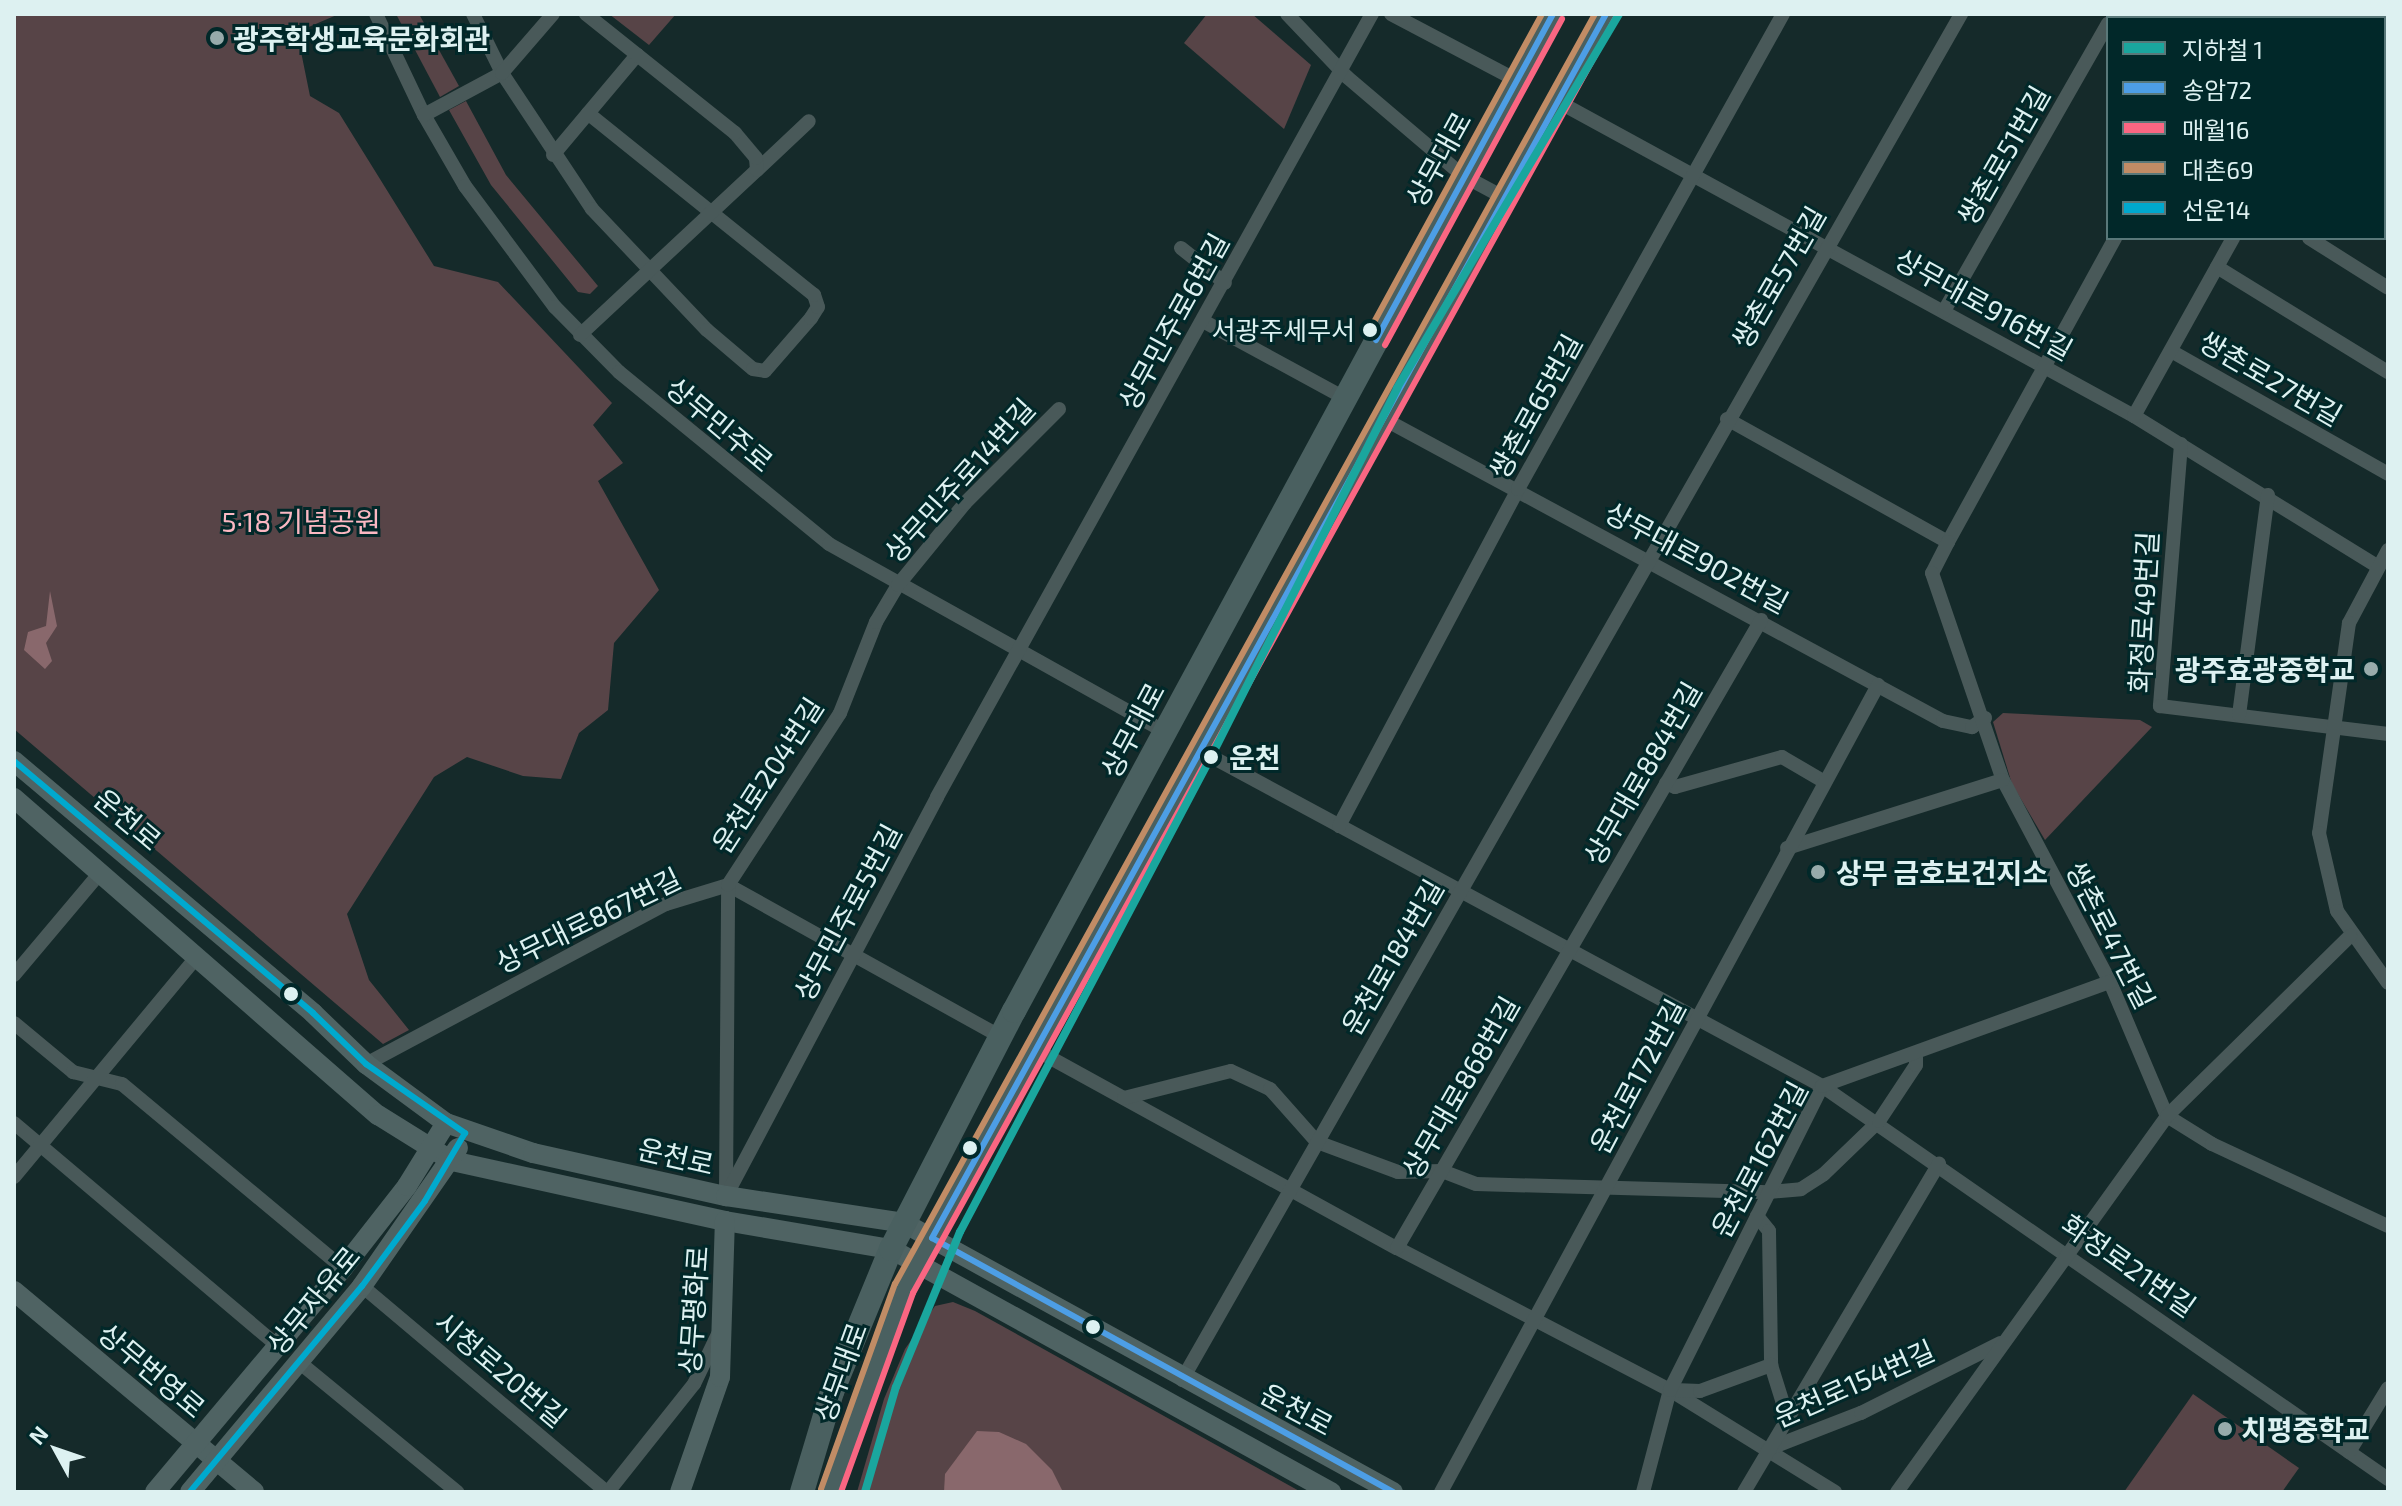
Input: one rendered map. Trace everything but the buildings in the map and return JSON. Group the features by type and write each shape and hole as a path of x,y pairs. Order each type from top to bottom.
{"main road":[{"name":"상무대로","path":"802,1492 832,1392 904,1223 1462,175 1553,14"},
{"name":"상무대로","path":"830,1492 890,1322 918,1263 1038,1051 1503,197 1606,14"}],"street":[{"name":"상무민주로","path":"376,14 424,115 465,186 580,335 774,503 898,585 1016,653 1165,732"},
{"path":"473,14 502,73 553,155 592,209 707,330 753,369 765,371 811,318 818,307 814,295 720,215 710,213 588,113"},
{"path":"424,115 502,73 553,14"},
{"path":"586,14 735,133 756,158 757,170"},
{"path":"1287,14 1341,68 1462,175 1503,197"},
{"name":"상무민주로6번길","path":"1016,653 1225,283 1372,14"},
{"path":"1391,14 1516,80"},
{"name":"쌍촌로65번길","path":"1339,826 1518,489 1783,14"},
{"name":"쌍촌로57번길","path":"1648,559 1958,18 1940,14"},
{"name":"쌍촌로51번길","path":"1944,311 2106,28"},
{"path":"553,155 637,55"},
{"name":"상무대로916번길","path":"1557,101 2134,416 2268,495 2377,566"},
{"path":"580,335 648,268 809,121"},
{"name":"쌍촌로47번길","path":"2114,240 1932,573 1985,718 2003,780 2110,982 2167,1116"},
{"path":"2134,416 2232,240"},
{"path":"2312,240 2388,288"},
{"path":"1181,248 1225,283"},
{"path":"2217,267 2388,372"},
{"path":"1203,321 1345,398"},
{"name":"쌍촌로27번길","path":"2171,351 2388,474"},
{"name":"상무민주로14번길","path":"898,585 965,503 1059,409"},
{"name":"상무대로902번길","path":"1384,419 1956,727 1972,727 1985,718"},
{"path":"1727,419 1948,542"},
{"name":"화정로49번길","path":"2181,444 2160,706 2388,734"},
{"path":"2239,715 2268,495"},
{"path":"2388,550 2349,623 2319,833 2332,898 2350,936 2388,983"},
{"name":"운천로184번길","path":"1182,1380 1648,559"},
{"name":"운천로204번길","path":"726,1196 728,885 840,713 876,622 898,585"},
{"name":"상무대로884번길","path":"1568,951 1761,620"},
{"name":"상무민주로5번길","path":"726,1196 1016,653"},
{"name":"운천로172번길","path":"1441,1492 1697,1021 1823,781 1878,685"},
{"path":"1201,751 1822,1086"},
{"path":"1666,783 1675,787 1782,757 1823,781"},
{"name":"운천로","path":"14,761 303,1004 366,1064 446,1123 465,1133 726,1196 904,1223 1182,1380 1393,1492"},
{"path":"1787,848 2003,780"},
{"name":"운천로","path":"14,798 195,959 378,1115 452,1161 725,1221 891,1249 1331,1492"},
{"path":"14,975 100,873"},
{"path":"728,885 1001,1037"},
{"name":"상무대로867번길","path":"366,1064 666,904 728,885"},
{"name":"운천로154번길","path":"1897,1492 2066,1252 2167,1116 2350,936"},
{"name":"상무대로868번길","path":"1397,1248 1568,951"},
{"path":"14,1177 195,959"},
{"name":"운천로162번길","path":"1643,1492 1670,1390 1822,1086 2110,982"},
{"name":"상무자유로","path":"14,1023 73,1072 122,1084 343,1268"},
{"path":"1038,1051 1533,1321 1670,1390 1835,1492"},
{"path":"1124,1098 1231,1071 1259,1081 1303,1121 1317,1142 1398,1172 1442,1171 1476,1184 1605,1190 1769,1192 1801,1189 1824,1174 1879,1121 1916,1065 1916,1054"},
{"name":"화정로21번길","path":"1822,1086 1879,1121 2388,1479"},
{"path":"2167,1116 2212,1144 2388,1226"},
{"name":"상무자유로","path":"14,1123 279,1347"},
{"name":"상무자유로","path":"155,1492 343,1268 431,1149 446,1123"},
{"name":"상무자유로","path":"190,1492 362,1286 452,1161 465,1133"},
{"path":"1768,1449 1939,1163"},
{"path":"1757,1216 1769,1231 1771,1365 1787,1416"},
{"name":"상무평화로","path":"680,1492 720,1377 725,1221"},
{"name":"시청로20번길","path":"362,1286 608,1492 694,1384 724,1321"},
{"name":"상무번영로","path":"14,1291 254,1492"},
{"name":"운천로154번길","path":"1744,1492 1768,1449 1861,1413 2005,1341"},
{"path":"299,1362 457,1492"},
{"path":"1670,1390 1700,1391 1771,1365"},
{"path":"2349,1452 2388,1388"}],"green space":[{"name":"5·18 기념공원","path":"14,14 339,14 297,32 310,96 339,113 434,266 498,282 612,403 593,425 623,463 598,481 659,590 614,643 608,710 579,733 561,779 523,776 467,757 434,777 347,914 369,980 409,1030 383,1044 14,729"},
{"path":"396,14 419,14 459,86 440,97"},
{"path":"609,14 676,14 649,45"},
{"path":"1207,14 1252,14 1311,65 1284,129 1184,43"},
{"path":"466,101 506,175 598,286 590,294 578,292 491,185 449,110"},
{"path":"2003,713 2140,720 2152,727 2045,840 2012,784 1993,722"},
{"path":"953,1302 975,1311 1301,1492 857,1492 884,1399 905,1349 935,1306"},
{"path":"2193,1394 2299,1468 2282,1492 2124,1492"}],"shaded area":[{"path":"50,591 57,626 46,643 52,661 45,669 24,650 28,632 46,626"},
{"path":"977,1431 999,1432 1026,1444 1052,1470 1063,1492 944,1492 945,1474"}],"metro line":[{"name":"1","path":"865,1492 896,1387 960,1232 1211,757 1397,388 1619,14"}],"transit line":[{"name":"대촌69","path":"1367,335 1542,14"},
{"name":"송암72","path":"1376,340 1553,14"},
{"name":"대촌69","path":"821,1489 895,1284 1595,14"},
{"name":"송암72","path":"1393,1492 932,1238 1606,14"},
{"name":"매월16","path":"1385,345 1562,19"},
{"name":"매월16","path":"841,1492 913,1293 1615,19"},
{"name":"선운14","path":"14,761 313,1013 366,1064 465,1133 425,1201 362,1286 190,1492"}],"place":[{"name":"광주학생교육문화회관","path":"217,38"},
{"name":"서광주세무서","path":"1370,330"},
{"name":"광주효광중학교","path":"2371,669"},
{"name":"운천","path":"1211,757"},
{"name":"상무 금호보건지소","path":"1818,872"},
{"name":"치평중학교","path":"2225,1429"}]}
